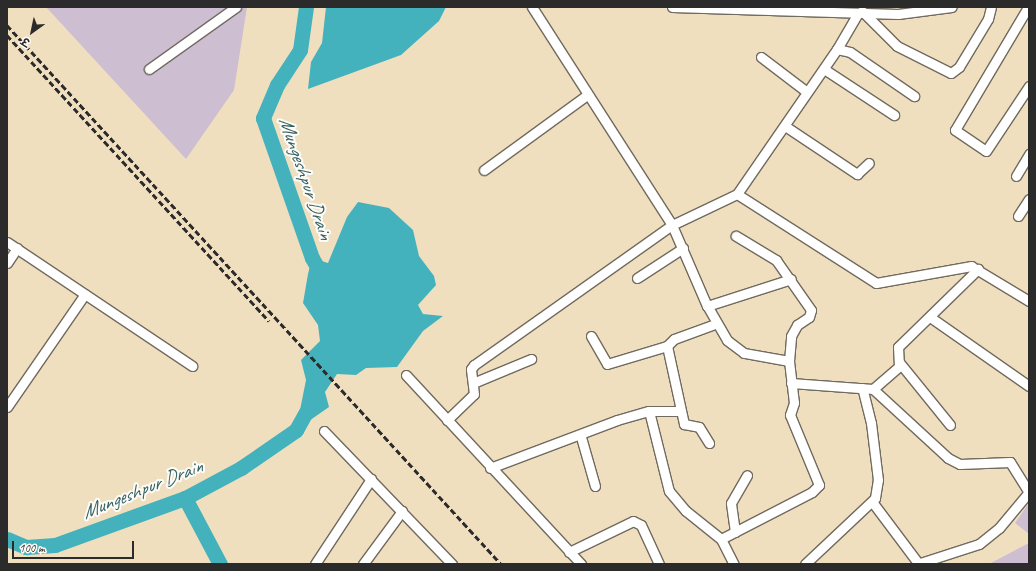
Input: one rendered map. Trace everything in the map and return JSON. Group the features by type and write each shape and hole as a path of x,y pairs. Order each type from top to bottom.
{"street":[{"path":"149,69 236,7"},
{"path":"532,7 587,95 672,225 716,324 738,350 789,361"},
{"path":"672,7 766,8 860,11 898,14 952,7"},
{"path":"860,11 897,46 951,74 959,67 988,19 991,7"},
{"path":"1028,7 955,130 986,151 1029,86"},
{"path":"447,420 470,400 473,383 471,369 474,365 672,225 737,194 824,69 860,11"},
{"path":"837,49 850,52 914,96"},
{"path":"761,57 807,92"},
{"path":"824,69 894,115"},
{"path":"484,170 587,95"},
{"path":"785,126 857,174 869,162"},
{"path":"1016,176 1029,154"},
{"path":"737,194 876,283 964,267 978,268 1029,300"},
{"path":"1018,216 1029,199"},
{"path":"721,539 812,492 819,485 791,419 791,383 789,361 793,330 811,313 791,279 776,260 736,236"},
{"path":"7,242 192,366"},
{"path":"7,263 17,248"},
{"path":"637,278 683,248"},
{"path":"950,425 899,362 896,356 898,347 978,268"},
{"path":"707,306 791,279"},
{"path":"7,408 85,294"},
{"path":"930,317 1029,386"},
{"path":"591,336 607,364 666,346 674,339 716,324"},
{"path":"666,346 679,411 684,424 699,427 709,443"},
{"path":"473,383 532,359"},
{"path":"873,389 897,369 899,362"},
{"path":"406,375 580,564"},
{"path":"791,383 873,389 948,458 960,464 1010,462 1029,492 979,544 918,564 873,503"},
{"path":"805,564 873,503 878,480 871,423 862,388"},
{"path":"490,468 581,437 649,411 679,411"},
{"path":"649,411 669,491 691,515 721,539 734,564"},
{"path":"324,431 371,478 452,564"},
{"path":"581,437 595,486"},
{"path":"735,532 731,503 747,475"},
{"path":"315,564 371,478"},
{"path":"363,564 402,511"},
{"path":"569,552 633,521 641,525 659,564"}],"shaded area":[{"path":"46,7 247,7 234,90 186,159"},
{"path":"1029,503 1029,534 1015,523"},
{"path":"1029,543 1029,564 989,564"}],"water":[{"path":"326,7 446,7 439,21 401,55 308,89 311,62 322,43"},
{"path":"358,202 389,208 413,230 419,256 434,276 436,285 418,305 423,314 443,316 423,331 397,367 366,368 356,375 337,374 325,392 329,407 296,430 306,380 301,360 320,341 318,325 303,303 312,258 328,263 347,217"}],"waterway":[{"name":"Mungeshpur Drain","path":"306,7 300,50 277,85 263,118 312,258 322,275"},
{"name":"Mungeshpur Drain","path":"7,539 26,547 55,545 185,498 241,468 296,430 306,412"},
{"path":"185,498 220,564"}],"railway":[{"path":"7,25 501,564"},
{"path":"7,35 269,321"}]}
